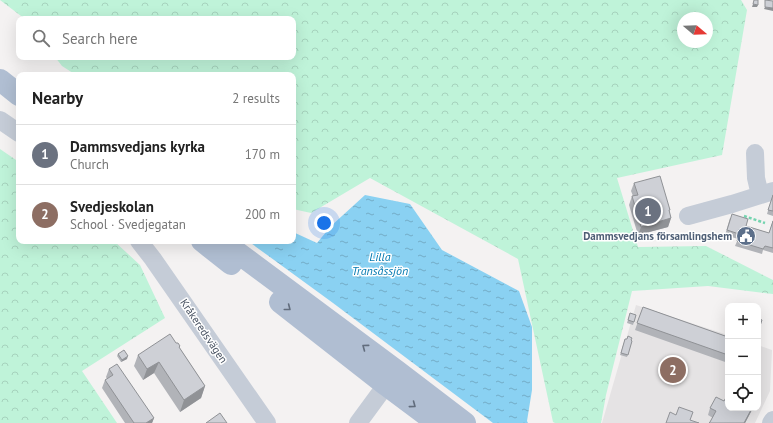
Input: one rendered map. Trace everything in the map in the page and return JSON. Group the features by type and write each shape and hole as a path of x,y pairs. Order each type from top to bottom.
{"main road":[{"path":"0,80 16,92"},
{"path":"206,244 391,378 465,423"},
{"path":"226,244 391,378 437,423"}],"street":[{"path":"0,120 16,131"},
{"path":"688,216 766,193 756,178 754,153"},
{"name":"Kråkeredsvägen","path":"141,244 267,423"},
{"path":"358,423 391,378"}],"shaded area":[{"path":"636,305 725,334 725,411 761,411 755,423 602,423"},
{"path":"761,346 772,350 770,391 761,410"}],"green space":[{"path":"0,0 741,0 747,10 722,155 617,178 638,247 706,246 773,280 773,294 708,286 632,291 606,395 601,423 555,423 553,422 518,259 370,178 311,213 296,210 296,72 71,72 62,66 57,60 296,60 296,16 21,16"},
{"path":"0,149 16,160 16,244 117,244 140,265 165,318 82,371 117,423 0,423"}],"water":[{"name":"Lilla Transåssjön","path":"365,195 410,204 442,250 519,291 532,327 532,390 527,421 528,423 493,423 252,244 296,244 296,233 317,243 331,226"}],"building":[{"path":"754,0 758,0 758,5 753,4"},
{"path":"765,0 773,1 773,8 765,7"},
{"path":"660,176 671,218 641,227 632,196 638,195 634,183"},
{"path":"773,195 773,211 768,210"},
{"name":"Dammsvedjans församlingshem","path":"732,214 748,219 746,226 769,233 773,221 773,248 765,246 763,249 737,241 739,234 727,230"},
{"path":"643,307 725,336 725,354 637,323"},
{"path":"630,313 636,315 634,322 628,320"},
{"path":"170,334 176,343 178,343 180,346 179,347 205,386 184,400 159,362 147,369 138,355"},
{"path":"628,336 632,338 632,341 628,355 621,353 625,339 627,339"},
{"path":"124,350 128,356 122,360 118,354"},
{"path":"117,364 154,418 146,423 134,423 105,380 113,375 109,369"},
{"path":"716,397 724,401 725,399 725,411 750,411 744,423 709,423 716,411 710,408"},
{"path":"679,407 693,412 690,420 699,423 666,423 670,412 676,415"},
{"path":"220,413 227,423 206,423"}],"place":[{"name":"Dammsvedjans kyrka","path":"648,211"},
{"name":"Dammsvedjans församlingshem","path":"746,236"},
{"name":"Svedjeskolan","path":"673,370"}]}
